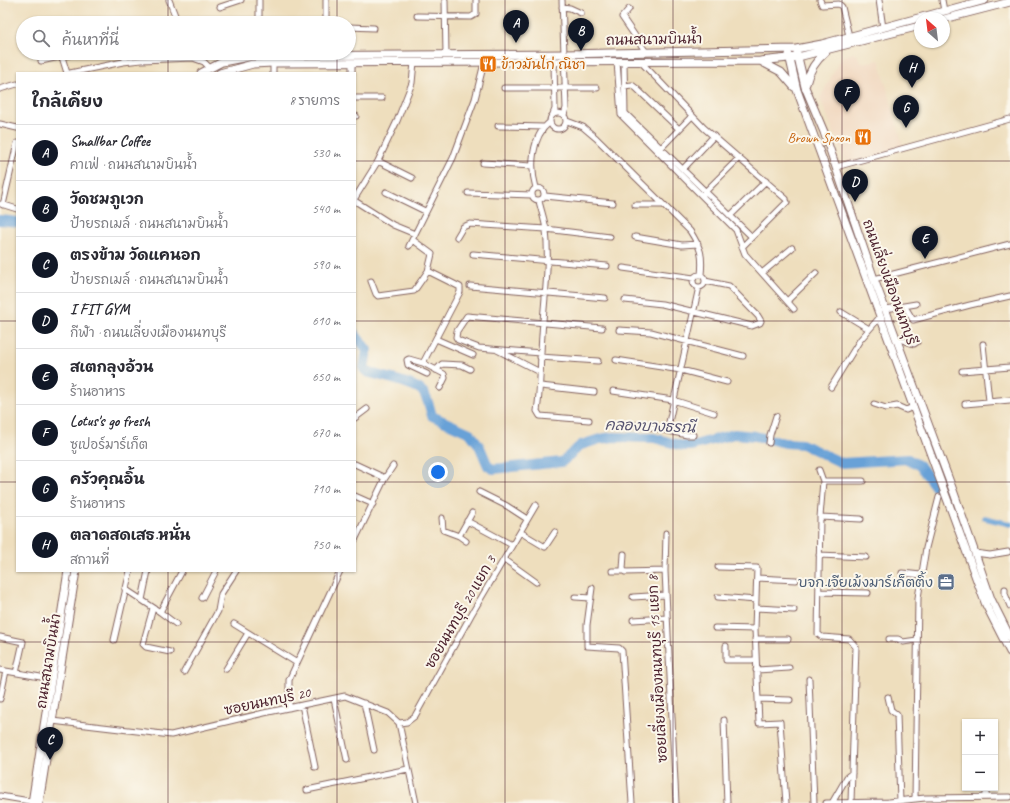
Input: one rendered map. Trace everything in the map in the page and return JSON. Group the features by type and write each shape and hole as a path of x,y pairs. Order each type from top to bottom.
{"main road":[{"name":"ถนนสนามบินน้ำ","path":"356,54 565,54 609,52 788,50 883,28 975,1 985,0"},
{"path":"950,18 1010,2"},
{"name":"ถนนสนามบินน้ำ","path":"223,72 242,66 273,63 566,63 760,61 789,59 914,28"},
{"name":"ถนนเลี่ยงเมืองนนทบุรี","path":"796,49 805,87 836,167 874,279 992,599 1010,637"},
{"path":"805,87 808,74 816,62 830,49"},
{"name":"ถนนเลี่ยงเมืองนนทบุรี","path":"788,50 797,90 986,605 1010,652"},
{"path":"608,62 609,52"},
{"path":"624,53 624,62"},
{"name":"ถนนสนามบินน้ำ","path":"202,72 209,67 229,60"},
{"path":"760,61 781,72 790,80 797,90"},
{"path":"913,406 922,409"},
{"name":"ถนนสนามบินน้ำ","path":"36,803 68,572"},
{"name":"ถนนสนามบินน้ำ","path":"36,803 52,721 76,572"}],"street":[{"path":"169,0 175,16"},
{"path":"220,7 241,0"},
{"path":"259,0 259,16"},
{"path":"326,0 326,16"},
{"path":"445,0 446,55"},
{"path":"417,16 445,18 474,16 476,0"},
{"path":"562,0 566,63 566,108 564,115"},
{"path":"820,0 822,5 839,4 842,7 849,36"},
{"path":"878,0 883,28"},
{"path":"942,0 944,11"},
{"path":"562,7 570,8 581,13"},
{"path":"630,9 622,17 646,52"},
{"path":"356,27 374,28"},
{"path":"41,62 49,60"},
{"path":"63,60 67,72"},
{"path":"84,71 126,61 139,60"},
{"path":"200,60 209,67"},
{"path":"356,197 378,161 410,90 414,62"},
{"path":"617,62 623,114 704,193 730,216 738,229 745,254 794,309"},
{"path":"623,114 626,86 624,62"},
{"path":"640,62 692,116 766,181 786,201 742,247"},
{"path":"273,63 273,72"},
{"path":"352,63 352,72"},
{"path":"409,246 425,211 453,158 475,99 484,63"},
{"path":"532,195 536,188 532,166 537,142 544,127 550,122 555,108 554,63"},
{"path":"0,89 16,84"},
{"path":"619,86 632,85 679,130"},
{"path":"504,88 597,88"},
{"path":"356,98 382,98"},
{"path":"553,114 559,112 564,115 567,121 583,128 596,138 662,205 690,231 698,244 702,258 701,275 705,281 729,286 758,316 760,323 752,326 662,304 625,300"},
{"path":"661,148 692,116"},
{"path":"836,167 1010,119"},
{"path":"550,122 553,126 559,129 564,126 567,121"},
{"path":"0,124 16,128"},
{"path":"498,126 544,127"},
{"path":"683,169 714,136"},
{"path":"649,140 661,148 683,169 738,229 752,237"},
{"path":"16,148 2,204 16,209"},
{"path":"704,193 739,158"},
{"path":"378,161 412,178"},
{"path":"483,163 532,166"},
{"path":"730,216 766,181"},
{"path":"536,188 542,189 544,196"},
{"path":"386,192 425,211"},
{"path":"468,193 532,195 533,198 539,201 546,229 547,261 546,292 540,355 541,386 537,411 540,416 589,420"},
{"path":"539,201 544,196 613,202"},
{"path":"356,200 393,225 414,237 432,254 428,271 417,288 408,293 378,296 371,280"},
{"path":"635,205 662,205"},
{"path":"457,237 463,227 470,224 546,229 610,237"},
{"path":"635,237 682,245 698,244"},
{"path":"874,279 1010,244"},
{"path":"762,274 792,248"},
{"path":"473,254 607,266"},
{"path":"623,268 694,278 701,275"},
{"path":"423,363 460,292 460,287 428,271"},
{"path":"787,301 816,274"},
{"path":"694,278 694,285 699,287"},
{"path":"699,287 704,285 705,281"},
{"path":"470,286 605,298"},
{"path":"667,431 699,287"},
{"path":"907,310 913,320 970,304 1010,296"},
{"path":"886,309 916,304"},
{"path":"841,312 869,329"},
{"path":"598,361 479,348 456,338 457,331 467,316 542,324 602,328"},
{"path":"831,387 856,346 880,317"},
{"path":"619,330 651,332 688,340 743,356"},
{"path":"896,338 914,344 917,342"},
{"path":"436,339 472,355"},
{"path":"983,344 988,401"},
{"path":"495,350 540,372"},
{"path":"427,374 408,365 406,363 408,359 423,363 445,376 440,388"},
{"path":"616,360 681,370 727,382"},
{"path":"436,370 442,364 462,365 470,368"},
{"path":"962,371 1010,367"},
{"path":"541,386 594,392"},
{"path":"613,391 674,400 714,413"},
{"path":"965,404 1010,400"},
{"path":"874,404 886,408 896,406 906,410 913,406"},
{"path":"356,417 367,409"},
{"path":"769,440 776,416"},
{"path":"610,425 641,425 693,435"},
{"path":"356,464 385,478"},
{"path":"357,532 373,504 385,478 393,466"},
{"path":"819,470 823,481 820,517 818,634 822,637 849,639 856,646 851,802"},
{"path":"823,481 863,481"},
{"path":"479,492 507,506 527,519"},
{"path":"356,496 373,504"},
{"path":"915,799 918,598 921,575 939,497"},
{"name":"ซอยนนทบุรี 20 แยก 3","path":"399,723 407,722 415,716 536,505"},
{"path":"459,536 472,513"},
{"path":"820,517 861,519"},
{"path":"442,518 443,530 459,536 466,541"},
{"path":"468,521 512,545"},
{"path":"520,532 545,547 555,532"},
{"name":"ซอยเลี่ยงเมืองนนทบุรี 15 แยก 8","path":"666,533 665,571 676,803"},
{"path":"975,553 990,555 1008,552"},
{"path":"623,571 624,554"},
{"path":"820,555 866,557"},
{"path":"504,559 536,582"},
{"path":"718,567 758,568 755,629 759,723 780,722 786,803"},
{"path":"612,571 665,571"},
{"path":"114,640 130,572"},
{"path":"142,600 148,572"},
{"path":"160,612 181,572"},
{"path":"202,598 215,572"},
{"path":"184,672 218,611 221,594 235,572"},
{"path":"289,708 289,680 340,572"},
{"path":"902,573 921,575"},
{"path":"757,578 796,580"},
{"path":"592,588 587,625 587,646 618,648 622,651 632,803"},
{"path":"125,589 176,624"},
{"path":"1005,589 1005,594 1010,606"},
{"path":"819,592 868,593"},
{"path":"633,597 666,595"},
{"path":"575,597 591,598"},
{"path":"718,597 756,600"},
{"path":"153,608 144,646 170,652"},
{"path":"756,608 794,610"},
{"path":"633,620 667,618"},
{"path":"234,624 297,664"},
{"path":"715,628 755,629"},
{"path":"226,669 248,633"},
{"path":"0,637 23,642 16,673"},
{"path":"756,639 788,639"},
{"path":"890,639 898,639 903,642 917,640"},
{"path":"726,646 726,660 756,660"},
{"path":"756,670 789,668"},
{"path":"0,670 52,679"},
{"path":"0,699 6,671"},
{"path":"809,679 814,803"},
{"name":"ซอยนนทบุรี 20","path":"52,721 171,735 345,696 388,713 399,723"},
{"path":"888,697 891,710 897,715 900,801"},
{"path":"334,699 347,760"},
{"path":"758,699 790,700"},
{"path":"364,703 374,750"},
{"path":"302,705 315,767"},
{"path":"724,720 727,803"},
{"path":"399,723 416,803"},
{"path":"307,790 408,769"},
{"path":"832,803 847,777 852,773"},
{"path":"986,791 986,796"},
{"path":"0,796 36,803"},
{"path":"826,803 888,802 915,799 986,796 1010,797"}],"shaded area":[{"path":"853,53 857,55 861,63 879,60 904,149 847,164 820,98 842,57"}],"waterway":[{"name":"คลองบางธรณี","path":"0,220 16,222"},
{"name":"คลองบางธรณี","path":"356,335 367,350 364,369 367,372 405,383 423,392 429,404 432,416 470,433 479,445 488,466 493,469 562,462 581,445 600,439 613,437 654,438 683,446 691,446 734,434 755,436 785,443 802,444 842,463 908,459 920,466 937,489"},
{"name":"คลองบางธรณี","path":"985,518 1010,524"}],"place":[{"name":"Smallbar Coffee","path":"516,43"},
{"name":"วัดชมภูเวก","path":"581,51"},
{"name":"ข้าวมันไก่ ณิชา","path":"488,64"},
{"name":"ตลาดสดเสธ.หนั่น","path":"912,88"},
{"name":"Lotus's go fresh","path":"847,112"},
{"name":"ครัวคุณอิ้น","path":"906,128"},
{"name":"Brown Spoon","path":"863,137"},
{"name":"I FIT GYM","path":"855,202"},
{"name":"สเตกลุงอ้วน","path":"925,259"},
{"name":"บจก.เจียเม้งมาร์เก็ตติ้ง","path":"946,582"},
{"name":"ตรงข้าม วัดแคนอก","path":"50,760"}]}
